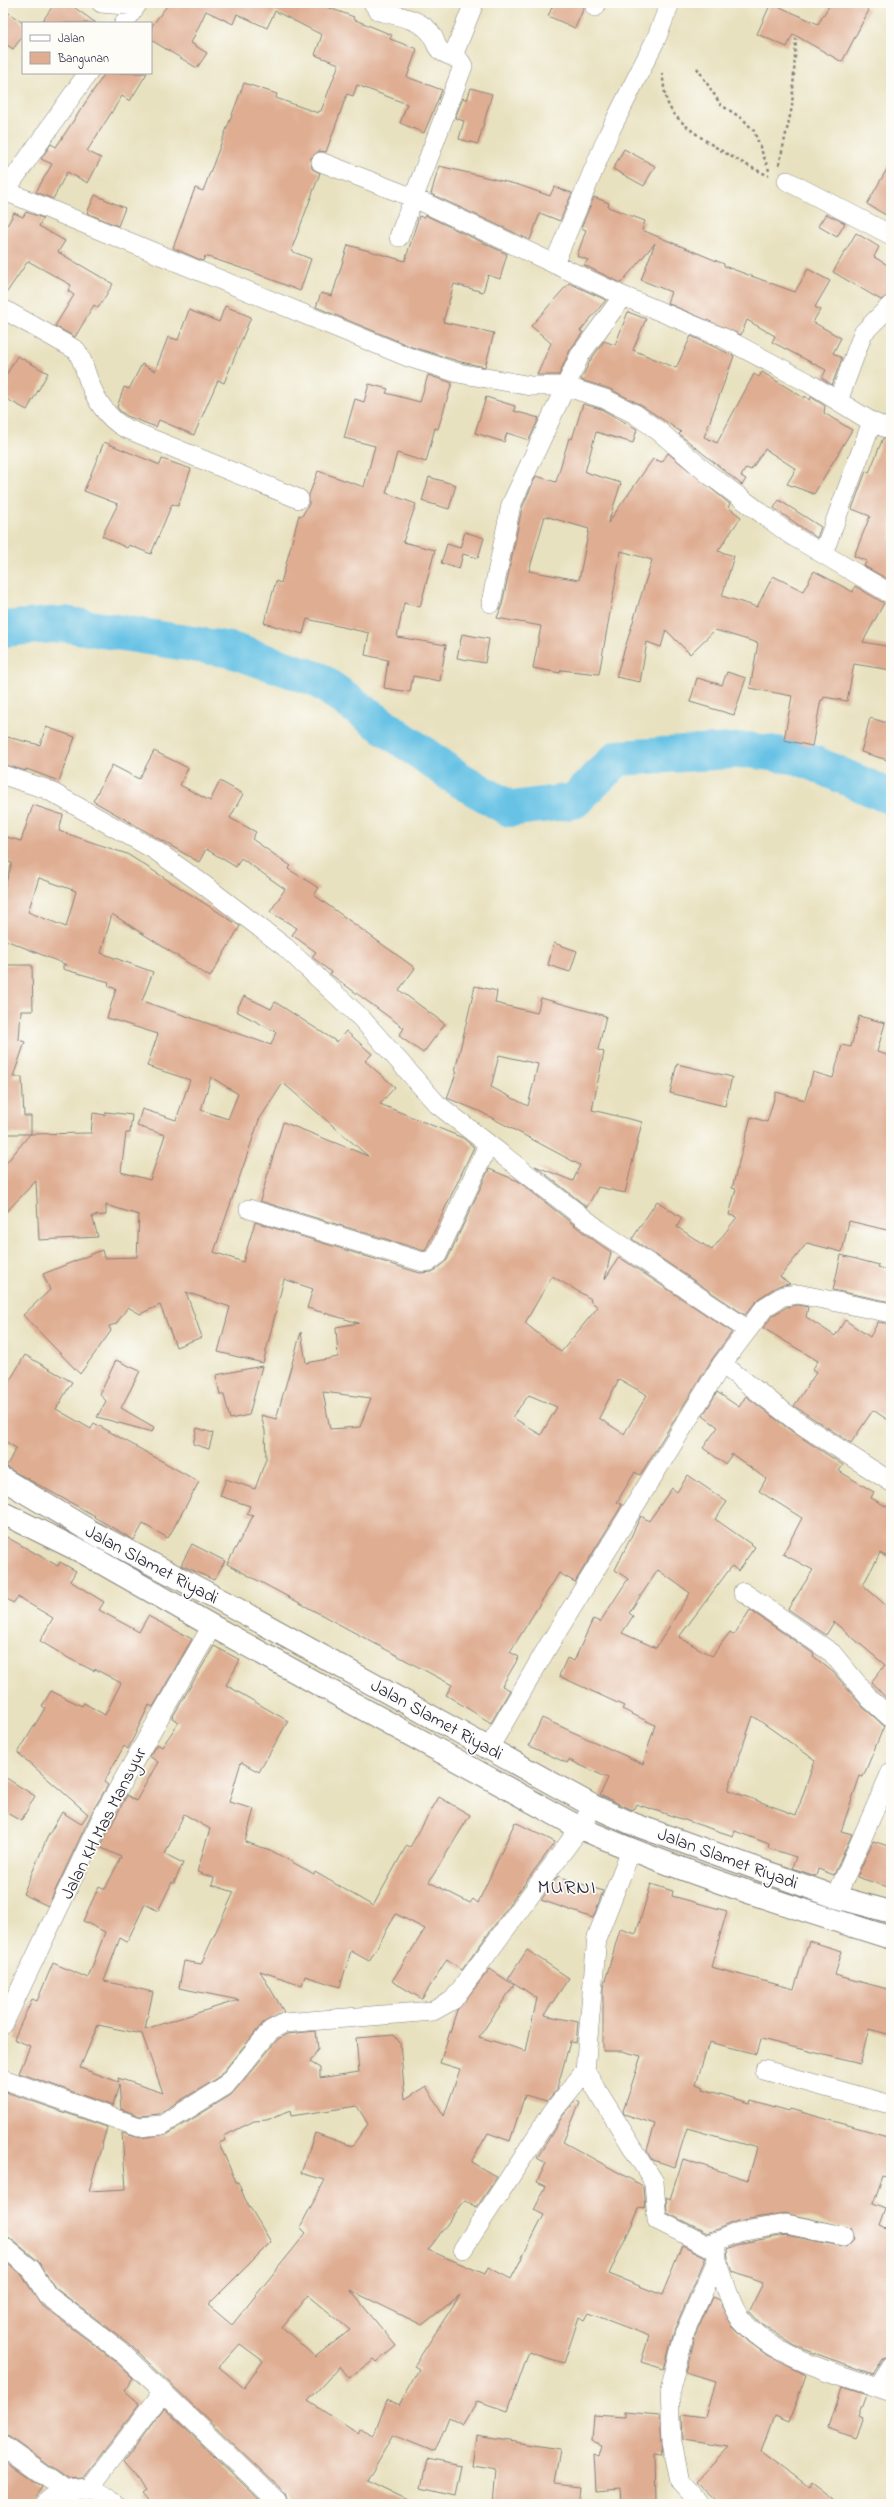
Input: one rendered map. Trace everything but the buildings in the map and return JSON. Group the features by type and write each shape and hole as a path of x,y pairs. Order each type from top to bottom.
{"main road":[{"name":"Jalan Slamet Riyadi","path":"3,1479 90,1531 593,1806 632,1824 836,1897 891,1912"},
{"name":"Jalan Slamet Riyadi","path":"3,1513 86,1554 212,1626 427,1742 580,1828 631,1850 891,1938"}],"street":[{"path":"101,3 137,4"},
{"path":"372,3 379,11 404,18 425,27 431,32 440,50 461,60 463,66 400,237"},
{"path":"453,56 474,3"},
{"path":"554,264 609,133 656,38 670,3"},
{"path":"125,22 137,4"},
{"path":"87,74 4,192 408,357 458,373 531,386 564,386 605,399 635,414 741,499 791,535 891,594"},
{"path":"321,162 414,198 623,296 724,338 838,401 872,422 891,430"},
{"path":"787,181 891,235"},
{"path":"491,603 511,505 560,400 564,386 580,355 623,296"},
{"path":"838,401 863,333 891,305"},
{"path":"3,309 76,350 82,358 86,373 102,408 112,421 125,428 299,499"},
{"path":"823,554 872,422"},
{"path":"3,775 46,789 155,850 204,885 285,947 361,1018 387,1049 414,1076 437,1104 599,1230 748,1330"},
{"path":"249,1209 423,1262 430,1261 437,1255 488,1145"},
{"path":"489,1748 547,1648 722,1364 765,1306 783,1296 798,1294 891,1313"},
{"path":"722,1364 796,1421 891,1482"},
{"path":"743,1592 832,1653 870,1700 891,1718"},
{"name":"Jalan KH Mas Mansyur","path":"3,2025 103,1815 212,1626"},
{"path":"836,1897 891,1772"},
{"path":"3,2079 139,2127 150,2128 162,2125 224,2086 271,2030 284,2023 433,2011 453,2000 580,1828 593,1806"},
{"path":"463,2249 553,2110 585,2071 597,1937 631,1850"},
{"path":"764,2070 891,2105"},
{"path":"585,2071 654,2182 657,2220 712,2252 736,2312 766,2343 788,2355 884,2389 891,2365"},
{"path":"700,2504 680,2482 672,2442 670,2390 685,2332 712,2252 739,2232 786,2224 842,2236"},
{"path":"3,2246 30,2269 47,2295 120,2351 277,2501"},
{"path":"88,2490 163,2392"},
{"path":"3,2446 66,2491"},
{"path":"44,2504 56,2494 66,2491 88,2490 98,2491 115,2504"}],"path":[{"path":"656,38 666,98 675,115 699,135 743,163 772,177 754,131 743,119 721,105 697,68"},
{"path":"787,181 776,179 792,107 796,39"}],"waterway":[{"path":"3,629 64,624 231,650 317,679 457,778 510,809 574,801 618,758 748,750 799,757 891,797"}],"district":[{"name":"MURNI","path":"567,1886"}]}
